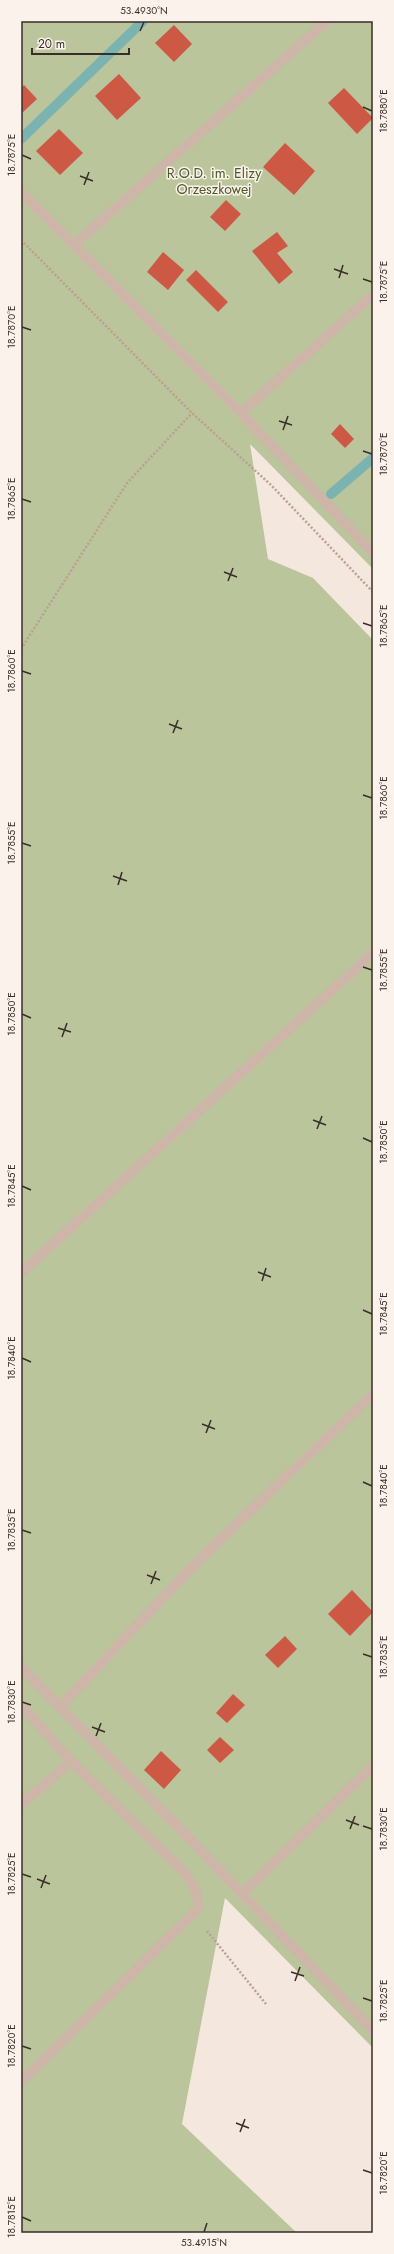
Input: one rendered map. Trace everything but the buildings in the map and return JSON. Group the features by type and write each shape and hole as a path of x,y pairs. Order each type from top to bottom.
{"lane":[{"path":"74,245 327,21"},
{"path":"21,192 241,413 373,553"},
{"path":"241,413 373,295"},
{"path":"21,1273 373,953"},
{"path":"60,1707 196,1563 373,1394"},
{"path":"21,1667 373,2031"},
{"path":"21,1705 71,1761 186,1874 196,1891 199,1908 21,2082"},
{"path":"21,1805 71,1761"},
{"path":"242,1894 373,1766"}],"path":[{"path":"21,240 192,413 276,490 373,592"},
{"path":"21,649 127,483 192,413"},
{"path":"193,1914 266,2004"}],"green space":[{"name":"R.O.D. im. Elizy Orzeszkowej","path":"21,21 373,21 373,569 250,444 268,559 313,578 373,640 373,2048 225,1898 182,2124 297,2233 21,2233"}],"waterway":[{"path":"21,139 143,21"},
{"path":"331,494 373,458"}]}
